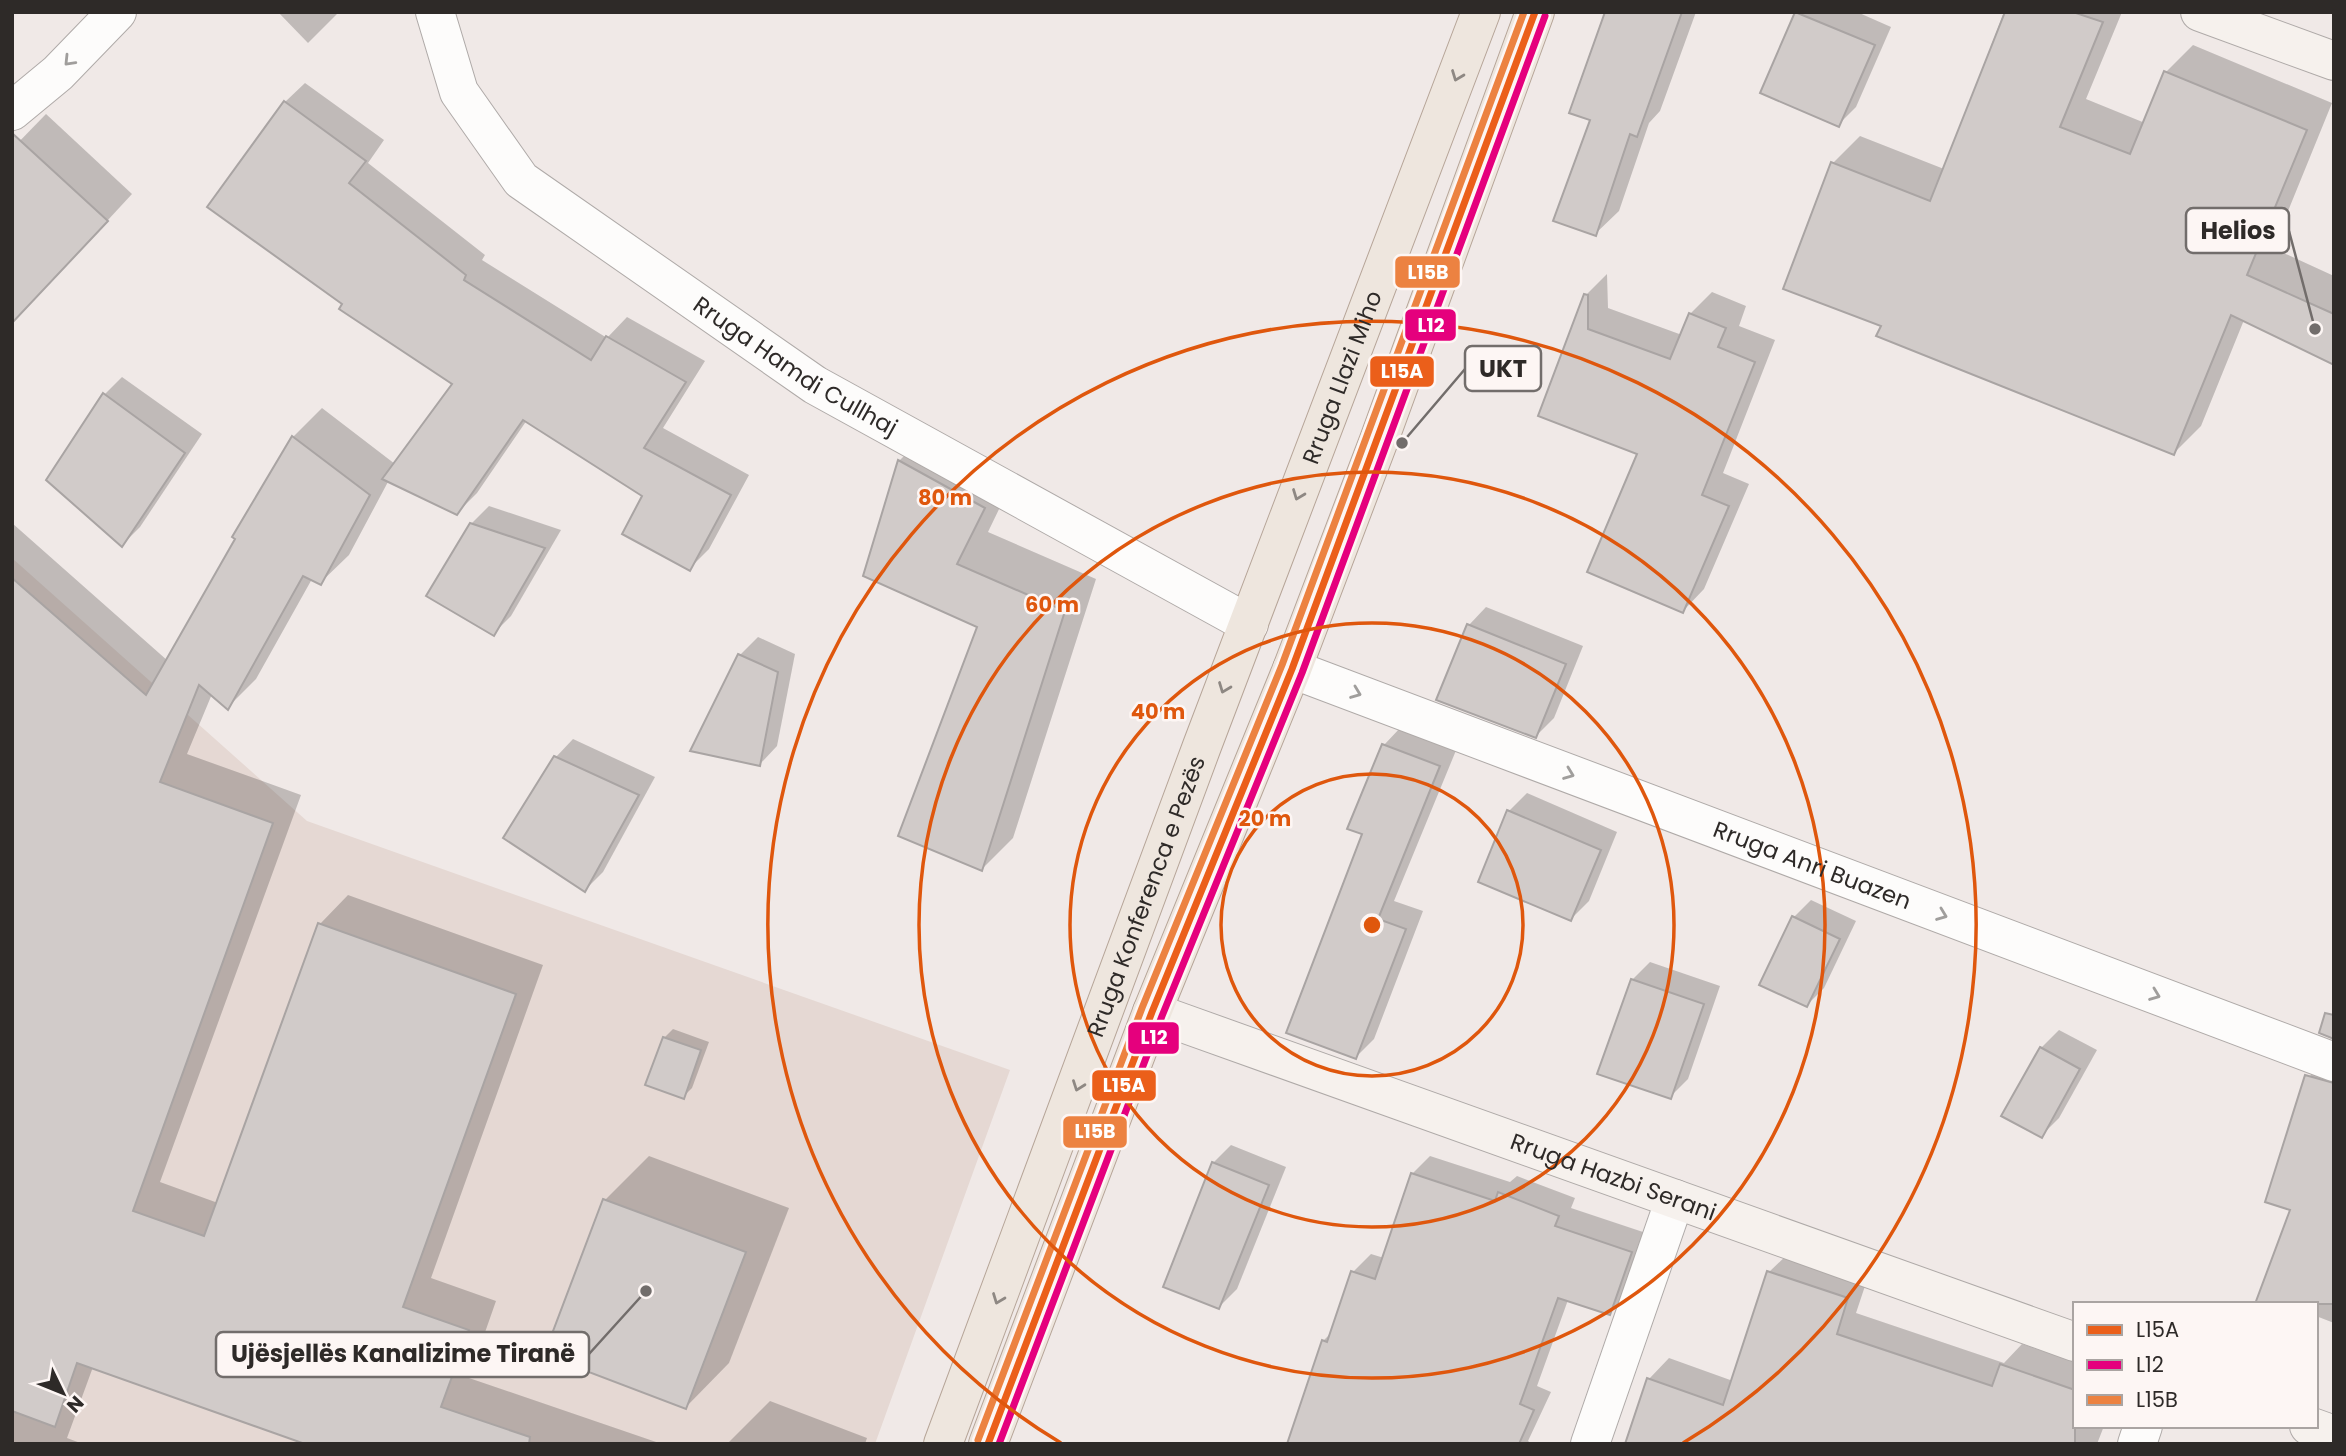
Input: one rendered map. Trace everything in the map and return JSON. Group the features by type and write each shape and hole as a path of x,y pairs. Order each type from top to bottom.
{"main road":[{"name":"Rruga Llazi Miho","path":"1249,624 1481,12"},
{"path":"1292,669 1380,440 1535,12"},
{"name":"Rruga Konferenca e Pezës","path":"943,1444 1249,624"},
{"name":"Rruga Konferenca e Pezës","path":"988,1444 1152,1012 1292,669"}],"street":[{"path":"12,111 58,73 117,12"},
{"name":"Rruga Hamdi Cullhaj","path":"435,12 459,92 521,180 815,386 1249,624"},
{"path":"2200,12 2334,61"},
{"name":"Rruga Anri Buazen","path":"1292,669 2334,1062"},
{"name":"Rruga Hazbi Serani","path":"1152,1012 2073,1341"},
{"path":"1590,1444 1675,1199"},
{"path":"2315,1428 2334,1435"}],"shaded area":[{"path":"12,558 307,821 1010,1070 875,1444 12,1444"}],"building":[{"path":"1605,12 1682,12 1637,137 1630,134 1596,236 1553,221 1590,120 1569,113"},
{"path":"1795,12 1875,45 1839,127 1760,93"},
{"path":"2005,12 2073,12 2103,22 2060,127 2130,154 2164,71 2307,130 2247,275 2334,314 2334,365 2231,315 2174,455 1876,336 1881,326 1783,289 1831,162 1930,201"},
{"path":"284,101 366,161 349,183 466,275 464,280 591,360 606,336 686,382 644,448 731,495 690,571 622,534 642,496 523,420 457,515 382,479 452,384 339,309 342,304 207,207"},
{"path":"12,133 108,221 12,323"},
{"path":"1584,294 1588,295 1588,329 1670,359 1689,313 1726,328 1718,347 1755,362 1702,495 1729,506 1683,613 1587,572 1637,454 1538,416"},
{"path":"103,393 185,453 122,547 46,480"},
{"path":"292,436 370,495 321,585 303,576 228,710 199,685 160,782 273,823 133,1211 204,1236 318,923 516,994 403,1307 469,1330 441,1407 530,1437 529,1444 305,1444 77,1363 55,1427 12,1411 12,578 146,695 235,539 232,537"},
{"path":"898,460 985,508 957,564 1065,611 982,871 898,836 977,627 863,576"},
{"path":"470,523 545,548 494,636 426,596"},
{"path":"1467,624 1566,664 1536,738 1436,700"},
{"path":"738,654 778,672 760,766 690,751"},
{"path":"1382,744 1440,766 1378,919 1406,929 1356,1059 1286,1033 1362,834 1347,829"},
{"path":"554,756 639,795 585,892 503,838"},
{"path":"1507,810 1601,850 1571,921 1478,882"},
{"path":"1792,916 1840,939 1807,1007 1759,985"},
{"path":"1631,979 1704,1004 1671,1099 1597,1074"},
{"path":"2325,1013 2334,1015 2334,1039 2319,1033"},
{"path":"663,1037 701,1050 684,1099 645,1085"},
{"path":"2040,1047 2080,1069 2042,1138 2001,1116"},
{"path":"2305,1075 2334,1083 2334,1304 2256,1302 2290,1210 2265,1202"},
{"path":"1212,1162 1269,1185 1219,1309 1163,1287"},
{"path":"1411,1173 1495,1201 1498,1192 1559,1216 1555,1226 1632,1252 1610,1315 1558,1298 1520,1404 1534,1410 1519,1444 1287,1444 1322,1340 1327,1342 1351,1271 1375,1279"},
{"path":"603,1199 746,1252 686,1409 544,1355"},
{"path":"1767,1271 1848,1298 1837,1334 1992,1386 2000,1364 2073,1389 2075,1444 1625,1444 1647,1378 1723,1405"}],"transit line":[{"name":"L15B","path":"978,1440 1142,1008 1282,665 1524,12"},
{"name":"L15A","path":"988,1444 1152,1012 1292,669 1535,12"},
{"name":"L12","path":"999,1444 1162,1016 1302,673 1545,16"}],"place":[{"name":"Helios","path":"2315,329"},
{"name":"UKT","path":"1402,443"},
{"name":"Ujësjellës Kanalizime Tiranë","path":"646,1291"}]}
